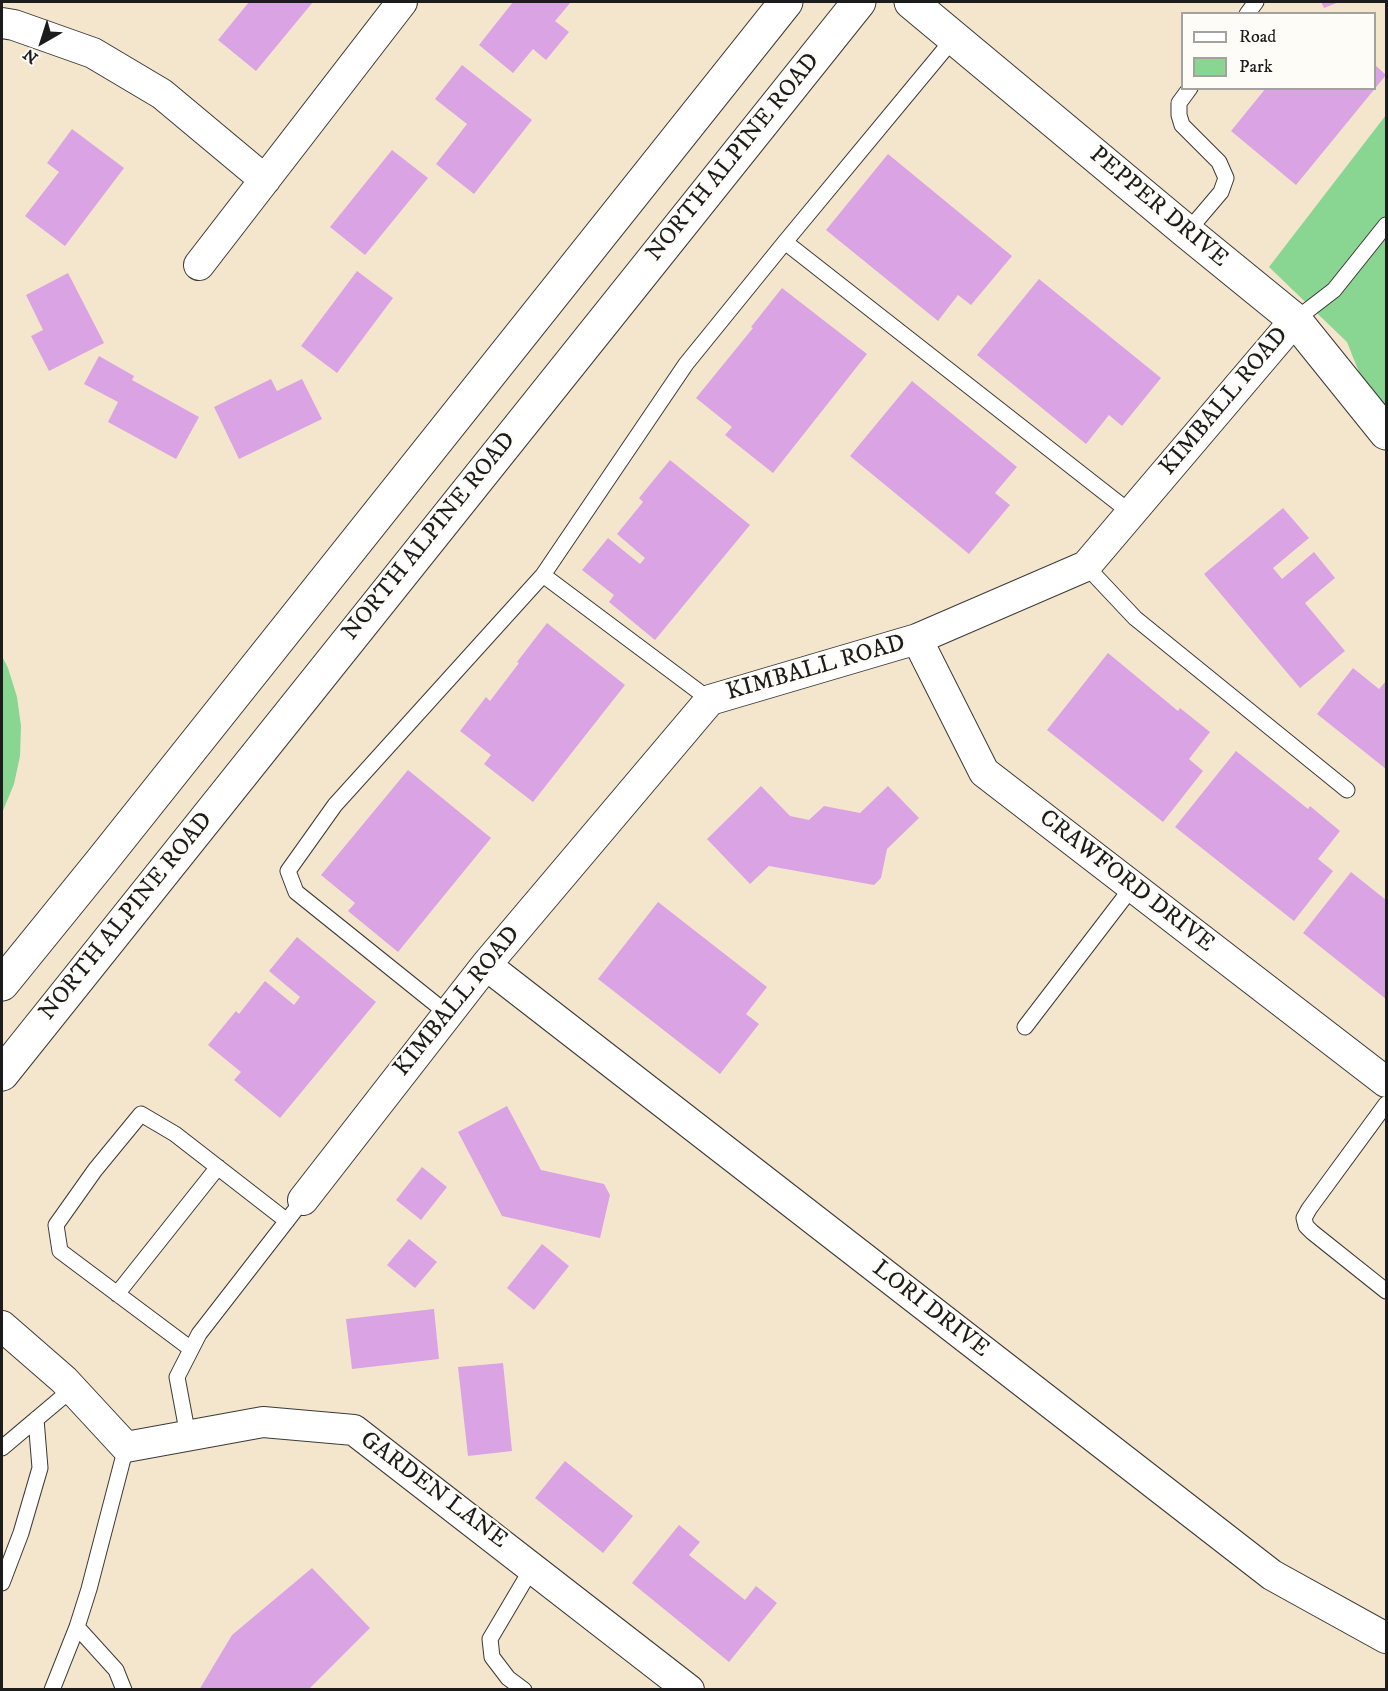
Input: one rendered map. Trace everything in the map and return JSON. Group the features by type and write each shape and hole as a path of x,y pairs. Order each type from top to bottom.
{"main road":[{"path":"2,984 786,2"},
{"name":"NORTH ALPINE ROAD","path":"2,1074 860,2"},
{"name":"PEPPER DRIVE","path":"910,2 1295,320 1386,433"}],"street":[{"path":"199,266 402,2"},
{"path":"2,23 14,25 93,53 162,94 265,180"},
{"name":"KIMBALL ROAD","path":"295,1211 486,965 710,700 917,639 1086,566 1295,320"},
{"name":"CRAWFORD DRIVE","path":"917,639 984,772 1386,1082"},
{"name":"LORI DRIVE","path":"486,965 1272,1575 1386,1638"},
{"path":"2,1326 72,1389 126,1448"},
{"name":"GARDEN LANE","path":"126,1448 263,1422 354,1430 689,1689"}],"lane":[{"path":"448,1014 296,892 288,871 335,805 543,575 686,364 954,38"},
{"path":"1187,232 1221,192 1226,178 1219,162 1182,125 1179,104 1189,90"},
{"path":"1295,320 1334,290 1386,225"},
{"path":"785,242 1131,513"},
{"path":"1086,566 1135,618 1347,790"},
{"path":"543,575 710,700"},
{"path":"1025,1027 1133,886"},
{"path":"1386,1104 1309,1209 1305,1218 1306,1226 1312,1232 1386,1291"},
{"path":"188,1436 177,1377 199,1334 295,1211 218,1167 176,1134 141,1114 95,1170 56,1225 60,1251 191,1349"},
{"path":"117,1294 218,1167"},
{"path":"2,1448 72,1389"},
{"path":"2,1583 21,1533 39,1468 36,1419"},
{"path":"52,1689 77,1627 126,1448"},
{"path":"524,1689 508,1678 492,1657 490,1639 532,1568"},
{"path":"77,1627 116,1670 124,1689"}],"green space":[{"path":"1386,115 1386,420 1379,423 1347,342 1269,267"},
{"path":"2,656 17,697 21,726 20,756 14,784 2,813"}],"building":[{"path":"249,2 313,2 256,71 218,40"},
{"path":"513,2 571,2 555,21 569,32 546,60 533,49 513,73 479,45"},
{"path":"1321,2 1339,2 1324,8"},
{"path":"462,65 532,120 474,194 436,164 467,124 435,99"},
{"path":"1376,66 1386,75 1376,87"},
{"path":"1264,90 1374,90 1296,185 1231,131"},
{"path":"72,129 124,168 65,246 25,216 59,172 47,163"},
{"path":"392,150 428,178 365,255 330,227"},
{"path":"888,154 1012,256 971,305 958,295 938,321 826,230"},
{"path":"357,271 393,298 337,373 301,346"},
{"path":"68,273 104,343 49,371 31,336 43,330 26,295"},
{"path":"1039,279 1161,378 1122,426 1109,415 1086,444 977,355"},
{"path":"782,288 867,354 773,473 725,435 732,427 696,398"},
{"path":"99,356 134,376 132,380 199,417 176,459 108,422 118,402 84,384"},
{"path":"271,379 277,391 302,379 322,419 239,459 214,407"},
{"path":"912,381 1017,467 995,493 1010,505 969,554 850,456"},
{"path":"670,460 750,525 655,640 609,602 614,595 582,570 608,538 640,564 645,558 617,534 643,502 639,498"},
{"path":"1283,508 1309,538 1273,568 1282,579 1314,552 1335,578 1305,603 1345,651 1300,688 1204,574"},
{"path":"547,623 625,685 533,802 484,764 491,755 460,731 486,697 490,701"},
{"path":"1108,653 1178,711 1180,708 1210,732 1189,759 1203,771 1163,822 1047,730"},
{"path":"1353,668 1379,689 1386,681 1386,769 1317,714"},
{"path":"1236,751 1308,809 1310,806 1340,831 1318,859 1333,871 1294,921 1175,827"},
{"path":"408,770 491,838 398,952 348,911 355,903 321,875"},
{"path":"761,786 790,816 809,820 824,806 860,813 888,786 919,818 887,849 881,878 874,885 769,866 750,884 707,839"},
{"path":"1351,872 1386,900 1386,999 1303,933"},
{"path":"658,902 767,987 746,1014 759,1024 720,1074 598,979"},
{"path":"297,937 376,1002 280,1118 234,1080 241,1072 208,1045 236,1011 239,1014 265,981 294,1005 300,997 269,971"},
{"path":"507,1106 541,1170 604,1184 610,1195 600,1238 502,1216 458,1132"},
{"path":"422,1167 447,1187 421,1220 396,1200"},
{"path":"409,1239 437,1262 415,1288 387,1265"},
{"path":"542,1244 569,1266 534,1310 507,1288"},
{"path":"434,1309 439,1359 352,1369 346,1319"},
{"path":"503,1363 512,1451 468,1456 458,1367"},
{"path":"565,1461 633,1516 603,1553 535,1498"},
{"path":"679,1525 700,1542 689,1555 745,1600 756,1586 777,1603 729,1662 632,1583"},
{"path":"312,1568 370,1628 308,1690 199,1690 232,1635"}]}
